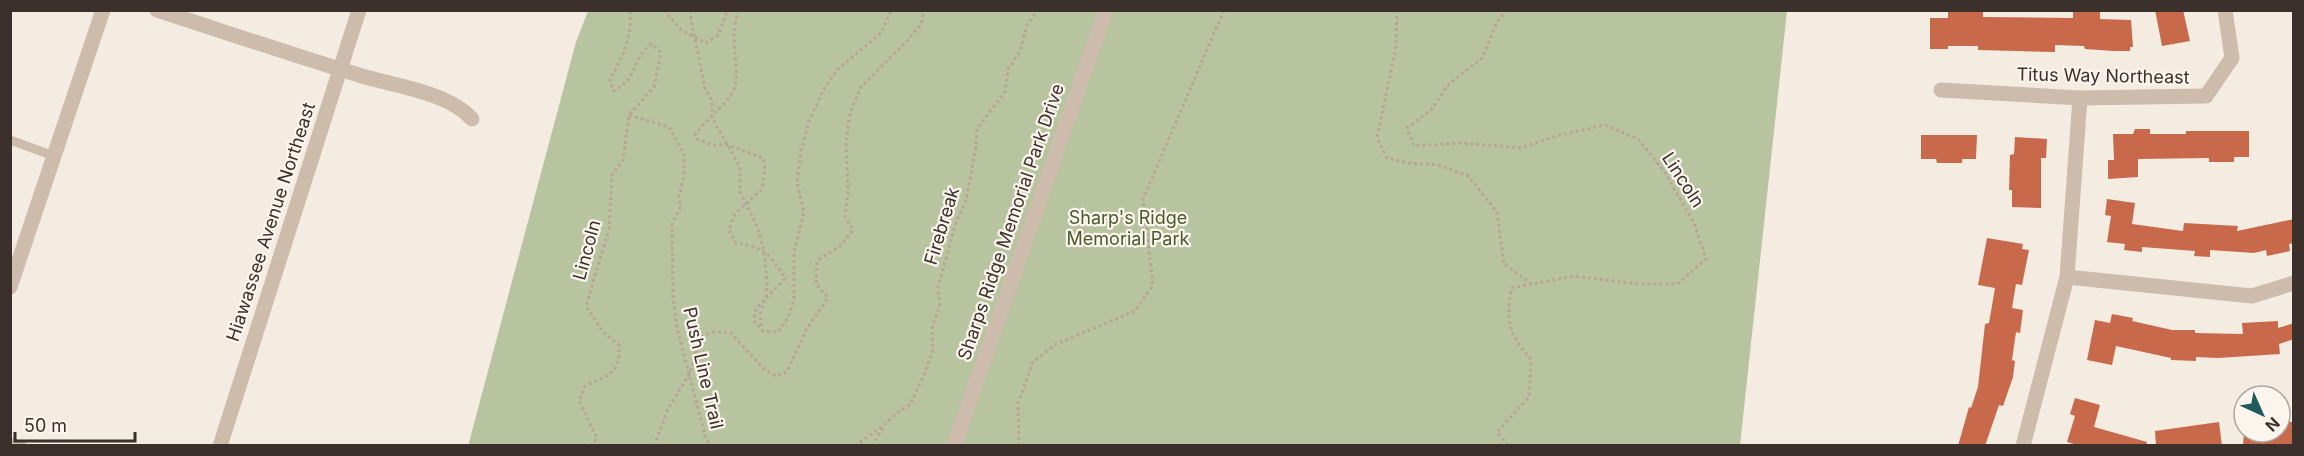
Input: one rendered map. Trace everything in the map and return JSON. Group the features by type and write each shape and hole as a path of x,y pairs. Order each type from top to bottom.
{"street":[{"path":"10,287 103,10"},
{"path":"157,10 434,97 452,104 472,118"},
{"name":"Hiawassee Avenue Northeast","path":"220,446 359,10"},
{"name":"Sharps Ridge Memorial Park Drive","path":"954,446 1106,10"},
{"name":"Titus Way Northeast","path":"1941,90 2080,98 2206,96 2232,58 2225,10"},
{"path":"2023,446 2067,277 2080,98"},
{"path":"2067,277 2252,296 2294,283"}],"lane":[{"path":"10,140 54,156"},
{"path":"10,442 23,446"}],"path":[{"path":"629,115 654,87 661,53 652,44 641,51 634,72 624,86 613,91 610,79 623,57 631,19 630,10"},
{"path":"664,10 681,30 706,42 718,34 728,10"},
{"path":"691,10 705,88 712,102 712,118 740,167 740,192 757,226 765,251 766,297 760,314 763,331"},
{"path":"738,10 734,33 736,66 734,91 712,118 704,122 695,135 698,139 712,145 728,144 763,158 765,167 762,189 735,214 729,230 735,243 748,244 765,251 777,264 785,279 756,308 754,321 763,331 778,332 788,318 794,299 794,252 804,212 797,182 801,152 809,121 824,89 837,70 881,33 891,10"},
{"path":"654,446 668,409 690,373 700,337 713,332 731,333 763,368 776,376 787,372 806,330 828,298 816,284 817,261 841,246 853,230 845,217 848,190 846,144 850,113 861,87 882,68 921,24 924,10"},
{"name":"Firebreak","path":"872,446 885,424 899,411 910,405 924,375 933,350 932,327 940,306 938,286 956,222 966,201 977,129 1005,92 1008,69 1020,51 1027,25 1038,10"},
{"path":"1019,446 1018,403 1033,362 1056,344 1135,311 1153,285 1143,199 1224,10"},
{"path":"1397,10 1396,46 1377,138 1387,158 1438,165 1468,176 1497,212 1504,264 1533,285"},
{"name":"Lincoln","path":"1507,10 1497,22 1482,58 1449,84 1431,110 1407,128 1414,146 1461,143 1520,148 1605,124 1638,139 1664,171 1695,223 1706,259 1677,284 1639,284 1574,276 1511,288 1508,319 1516,342 1531,359 1529,398 1497,432 1508,446"},
{"name":"Push Line Trail","path":"629,115 669,127 684,154 684,176 679,196 680,208 672,224 674,297 677,328 690,373 700,421 711,446"},
{"name":"Lincoln","path":"590,446 597,438 579,401 585,386 612,374 619,361 619,345 603,332 586,306 609,229 612,175 623,160 629,115"},
{"path":"855,446 885,424"}],"green space":[{"name":"Sharp's Ridge Memorial Park","path":"588,11 1787,11 1740,445 468,446 576,42"}],"building":[{"path":"2073,10 2100,10 2100,19 2131,20 2133,47 2130,47 2130,51 2114,51 2085,49 2084,46 2055,45 2055,52 1978,50 1978,46 1948,46 1948,49 1930,49 1930,18 1948,18 1948,12 1983,12 1983,17 2073,18"},
{"path":"2155,10 2183,10 2190,41 2162,46"},
{"path":"2135,129 2150,129 2150,134 2186,134 2186,131 2249,131 2249,157 2234,157 2234,162 2209,162 2209,158 2138,159 2138,177 2108,179 2108,160 2114,160 2113,134 2133,134"},
{"path":"1921,135 1977,135 1976,159 1962,159 1962,163 1937,163 1936,159 1921,159"},
{"path":"2015,137 2047,139 2046,158 2041,158 2041,208 2012,207 2012,190 2009,190 2010,155 2014,154"},
{"path":"2107,199 2135,203 2132,224 2183,231 2184,223 2238,226 2237,231 2294,219 2294,243 2289,244 2290,251 2267,256 2266,250 2254,253 2210,250 2210,257 2194,256 2195,251 2142,247 2142,252 2124,250 2125,244 2107,242 2111,216 2105,215"},
{"path":"1987,238 2023,244 2022,249 2029,250 2022,285 2016,284 2012,308 2023,310 2020,333 2016,332 2012,360 2015,361 2013,377 2003,406 1999,405 1985,446 1958,446 1969,407 1971,408 1978,387 1985,324 1989,323 1995,288 1978,285"},
{"path":"2112,314 2172,330 2195,330 2195,333 2243,334 2242,323 2278,321 2278,328 2294,323 2294,339 2279,344 2280,354 2196,357 2196,361 2171,360 2171,358 2116,346 2112,365 2087,360 2095,320 2110,323"},
{"path":"2075,398 2100,405 2094,427 2147,442 2146,446 2081,446 2067,442 2075,416 2070,414"},
{"path":"2219,422 2222,446 2156,446 2155,431"},
{"path":"2292,422 2294,422 2294,446 2243,446 2243,444 2292,444"}]}
